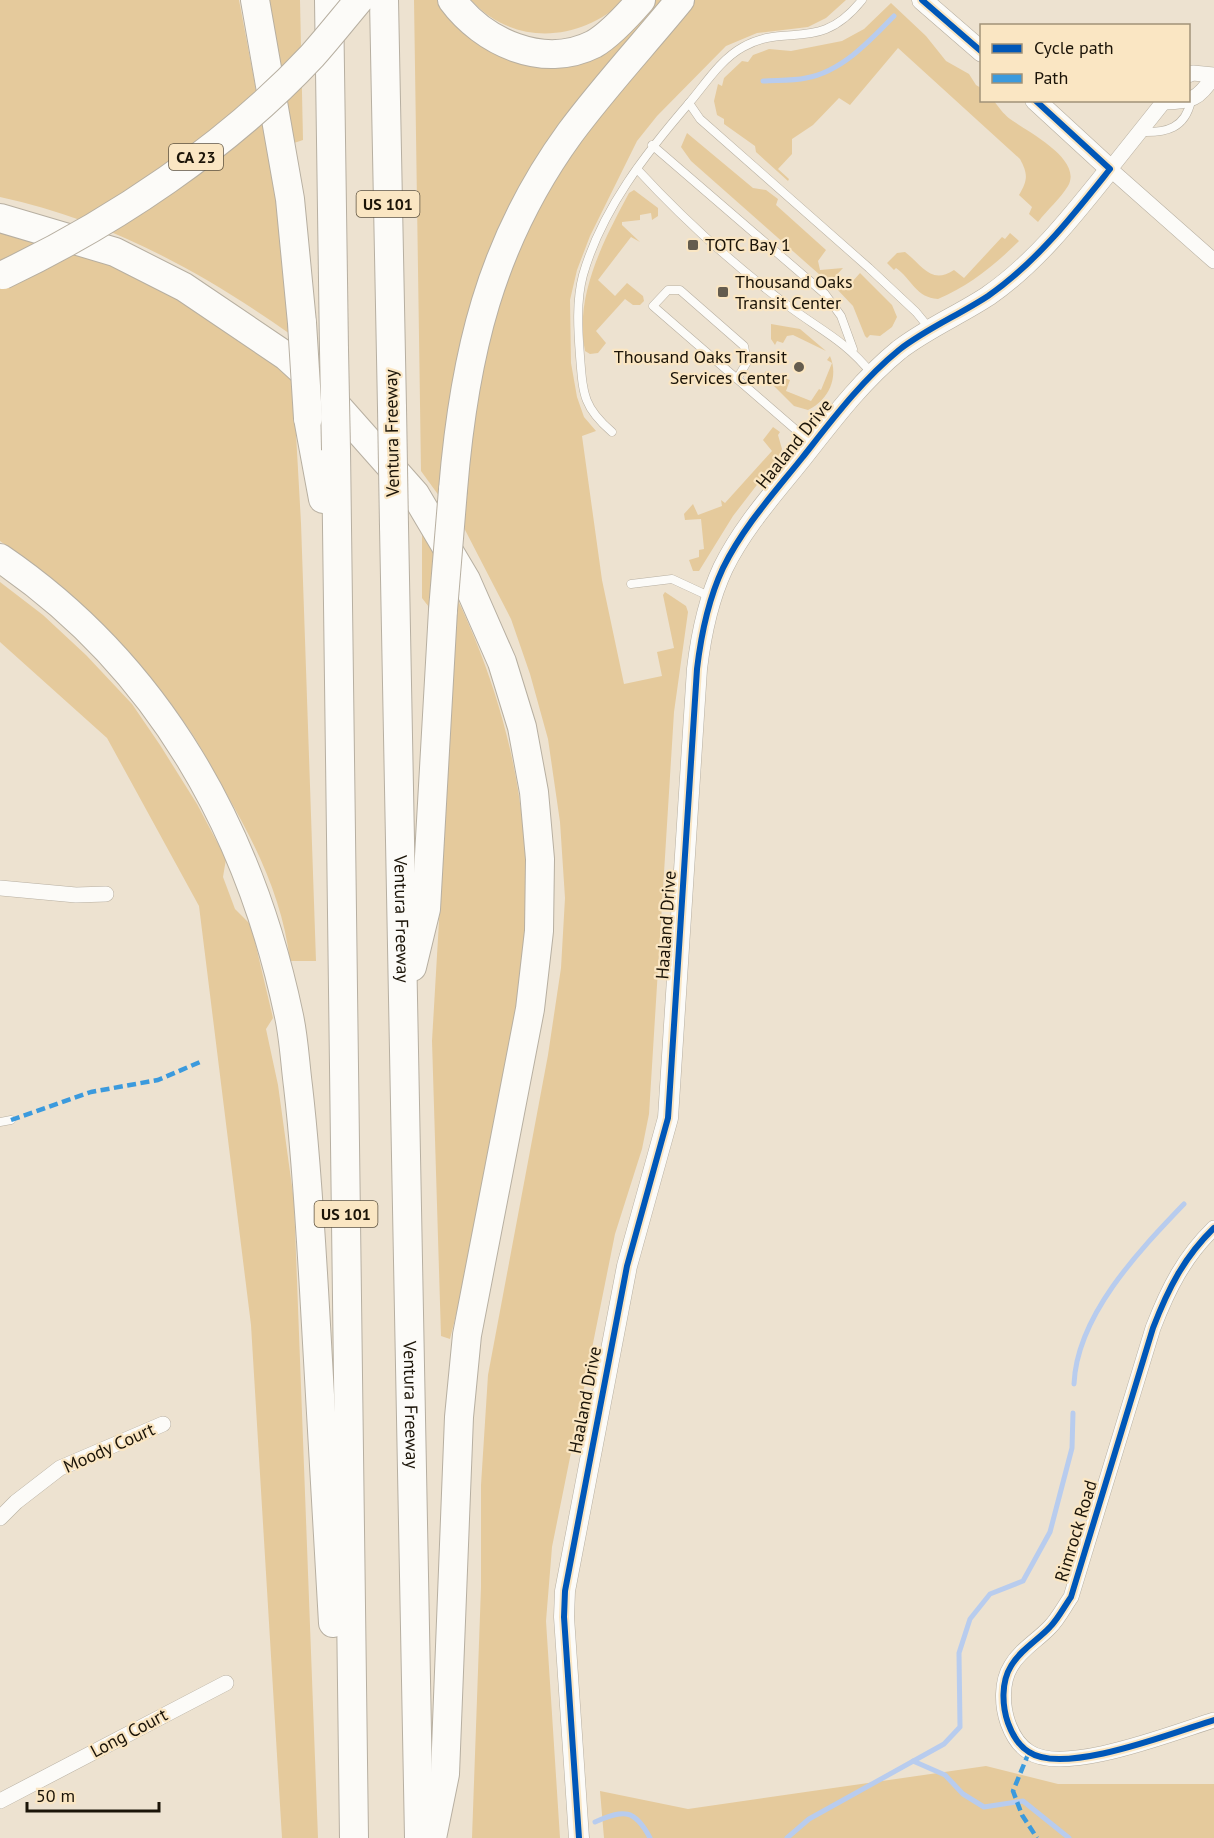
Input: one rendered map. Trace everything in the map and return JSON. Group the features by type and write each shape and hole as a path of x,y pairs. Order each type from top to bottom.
{"highway":[{"path":"255,0 290,199 302,323 308,418 339,590"},
{"name":"US 101","path":"329,0 339,590 354,1838"},
{"name":"CA 23","path":"2,276 61,248 201,154 254,111 311,56 359,0"},
{"name":"Ventura Freeway","path":"384,0 420,1838"},
{"path":"452,0 469,21 486,35 515,49 569,52 594,44 627,16 640,0"},
{"path":"402,1007 426,909 443,610 459,418 466,373 488,291 505,246 536,186 569,134 680,0"},
{"path":"0,218 115,252 184,287 286,356 321,388 415,494 466,580 502,662 522,727 534,792 540,859 539,931 530,1009 467,1335 459,1417 444,1774 432,1838"},
{"path":"0,558 83,625 142,690 182,744 218,804 248,872 271,941 290,1019 306,1161 345,1838"}],"street":[{"path":"922,0 980,51"},
{"path":"1190,74 1214,76 1202,94 1191,101"},
{"path":"1037,102 1214,261"},
{"path":"1110,169 1164,102"},
{"name":"Haaland Drive","path":"579,1838 564,1617 566,1583 627,1266 668,1118 697,669 701,635 712,597 736,544 812,444 872,374 900,349 988,295 1016,274 1051,238 1110,169"},
{"path":"0,888 76,895 106,894"},
{"name":"Rimrock Road","path":"1214,1228 1187,1258 1166,1293 1153,1328 1071,1597 1051,1626 1011,1666 1005,1683 1003,1702 1013,1736 1029,1752 1042,1757 1062,1759 1106,1754 1214,1720"},
{"name":"Moody Court","path":"0,1518 16,1502 60,1468 163,1424"},
{"name":"Long Court","path":"0,1801 226,1683"}],"lane":[{"path":"612,432 590,412 585,400 577,324 583,276 600,231 652,145 721,64 743,47 770,39 816,34 844,18 862,0"},
{"path":"1140,132 1164,131 1181,123 1187,116 1191,101"},
{"path":"689,103 700,119 869,268 916,312 930,330"},
{"path":"652,145 825,294 841,316 854,351"},
{"path":"637,169 670,206 788,306 854,351 872,374"},
{"path":"737,379 747,362 744,346 680,290 668,290 653,306 737,379 812,444"},
{"path":"631,584 672,579 712,597"},
{"path":"0,1122 11,1120"}],"shaded area":[{"path":"0,0 239,0 278,206 290,334 222,289 152,250 78,219 0,197"},
{"path":"266,0 300,0 303,140 291,144"},
{"path":"414,0 445,0 523,55 633,26 656,0 663,0 525,184 442,500 421,471"},
{"path":"471,0 625,0 607,14 588,24 568,31 547,33 527,32 507,26 488,15"},
{"path":"694,0 846,0 826,18 808,27 757,33 726,46 657,116 637,141 590,236 577,270 570,300 571,363 577,397 584,417 596,431 582,436 602,580 624,684 662,676 657,652 674,648 663,595 665,592 686,606 688,612 674,712 649,1114 642,1149 615,1234 552,1547 546,1621 560,1838 472,1838 481,1587 481,1485 488,1375 548,1055 561,968 565,898 560,822 548,739 530,674 511,619 463,526 471,422 505,275 561,162"},
{"path":"891,3 926,36 946,61 969,74 980,87 980,102 995,102 1010,119 1042,140 1062,157 1071,176 1068,186 1038,222 1029,214 1032,207 1019,195 1026,177 1020,159 898,48 850,105 839,98 813,125 792,139 792,154 778,169 789,179 788,181 756,152 755,146 724,124 724,119 717,115 714,101 718,84 722,86 724,78 742,61 748,62 753,55 769,49 791,51 842,41 864,29"},
{"path":"687,133 753,188 766,190 778,199 776,205 826,250 818,261 820,270 843,268 829,283 691,161 681,147"},
{"path":"634,190 658,208 658,216 652,220 651,213 640,215 640,220 622,222 622,225 640,242 631,237 598,280 615,296 627,283 643,296 644,301 640,305 633,305 625,299 596,331 606,343 598,353 590,354 585,351 583,330 587,289 610,230 629,193"},
{"path":"0,230 97,259 159,287 228,330 293,380 301,523 316,961 290,961 275,895 258,853 201,748 165,696 123,646 100,623 51,580 0,541"},
{"path":"1010,233 1019,241 1010,250 971,281 938,299 924,295 901,272 896,268 894,270 887,263 897,253 905,252 933,275 946,274 954,270 964,278 1002,237 1005,239"},
{"path":"860,273 892,305 897,317 892,327 880,336 870,335 867,338 865,336 853,306 835,287 837,284 845,290"},
{"path":"771,324 800,329 826,351 793,335 787,336 783,343 777,341 775,345 771,339"},
{"path":"830,356 833,364 833,380 822,400 808,410 794,406 763,375 766,371 790,380 786,391 811,401 819,389 821,390 832,363 827,360"},
{"path":"773,427 780,432 778,435 782,449 780,455 733,516 699,571 693,571 689,560 699,557 699,550 704,549 701,519 685,520 684,514 693,504 698,515 722,506 721,500 725,503 772,451 763,440"},
{"path":"422,533 468,623 487,669 502,717 513,765 522,815 526,865 525,941 519,992 469,1256 450,1339 441,1336 432,1041 457,613 437,594 435,615 422,598"},
{"path":"0,582 43,615 86,655 132,704 197,804 226,859 223,877 235,909 251,925 273,1018 266,1029 278,1085 294,1201 318,1838 282,1838 251,1325 199,906 107,738 0,642"},
{"path":"986,1766 1058,1784 1214,1784 1214,1838 604,1838 600,1791 688,1809"}],"waterway":[{"path":"763,81 801,79 819,75 854,54 894,16"},
{"path":"1074,1384 1078,1358 1086,1333 1098,1309 1130,1263 1184,1204"},
{"path":"787,1838 809,1819 944,1744 960,1727 959,1653 970,1619 990,1594 1023,1581 1050,1532 1072,1448 1073,1413"},
{"path":"913,1761 945,1775 963,1794 984,1807 1023,1801 1069,1838"},
{"path":"595,1822 614,1815 628,1814 639,1821 650,1838"}],"marked path":[{"path":"11,1120 91,1092 158,1080 200,1062"},
{"path":"1029,1752 1013,1791 1022,1815 1037,1838"}],"cycle path":[{"path":"922,0 980,50"},
{"path":"579,1838 564,1617 565,1591 627,1266 668,1118 697,669 706,618 723,568 749,524 860,388 899,350 920,335 988,296 1022,269 1054,237 1110,169 1037,102"},
{"path":"1214,1228 1185,1262 1153,1328 1071,1597 1053,1624 1015,1660 1005,1679 1004,1694 1006,1716 1016,1739 1029,1752 1045,1758 1067,1759 1120,1750 1214,1720"}],"place":[{"name":"TOTC Bay 1","path":"693,245"},
{"name":"Thousand Oaks Transit Center","path":"723,292"},
{"name":"Thousand Oaks Transit Services Center","path":"799,367"}]}
